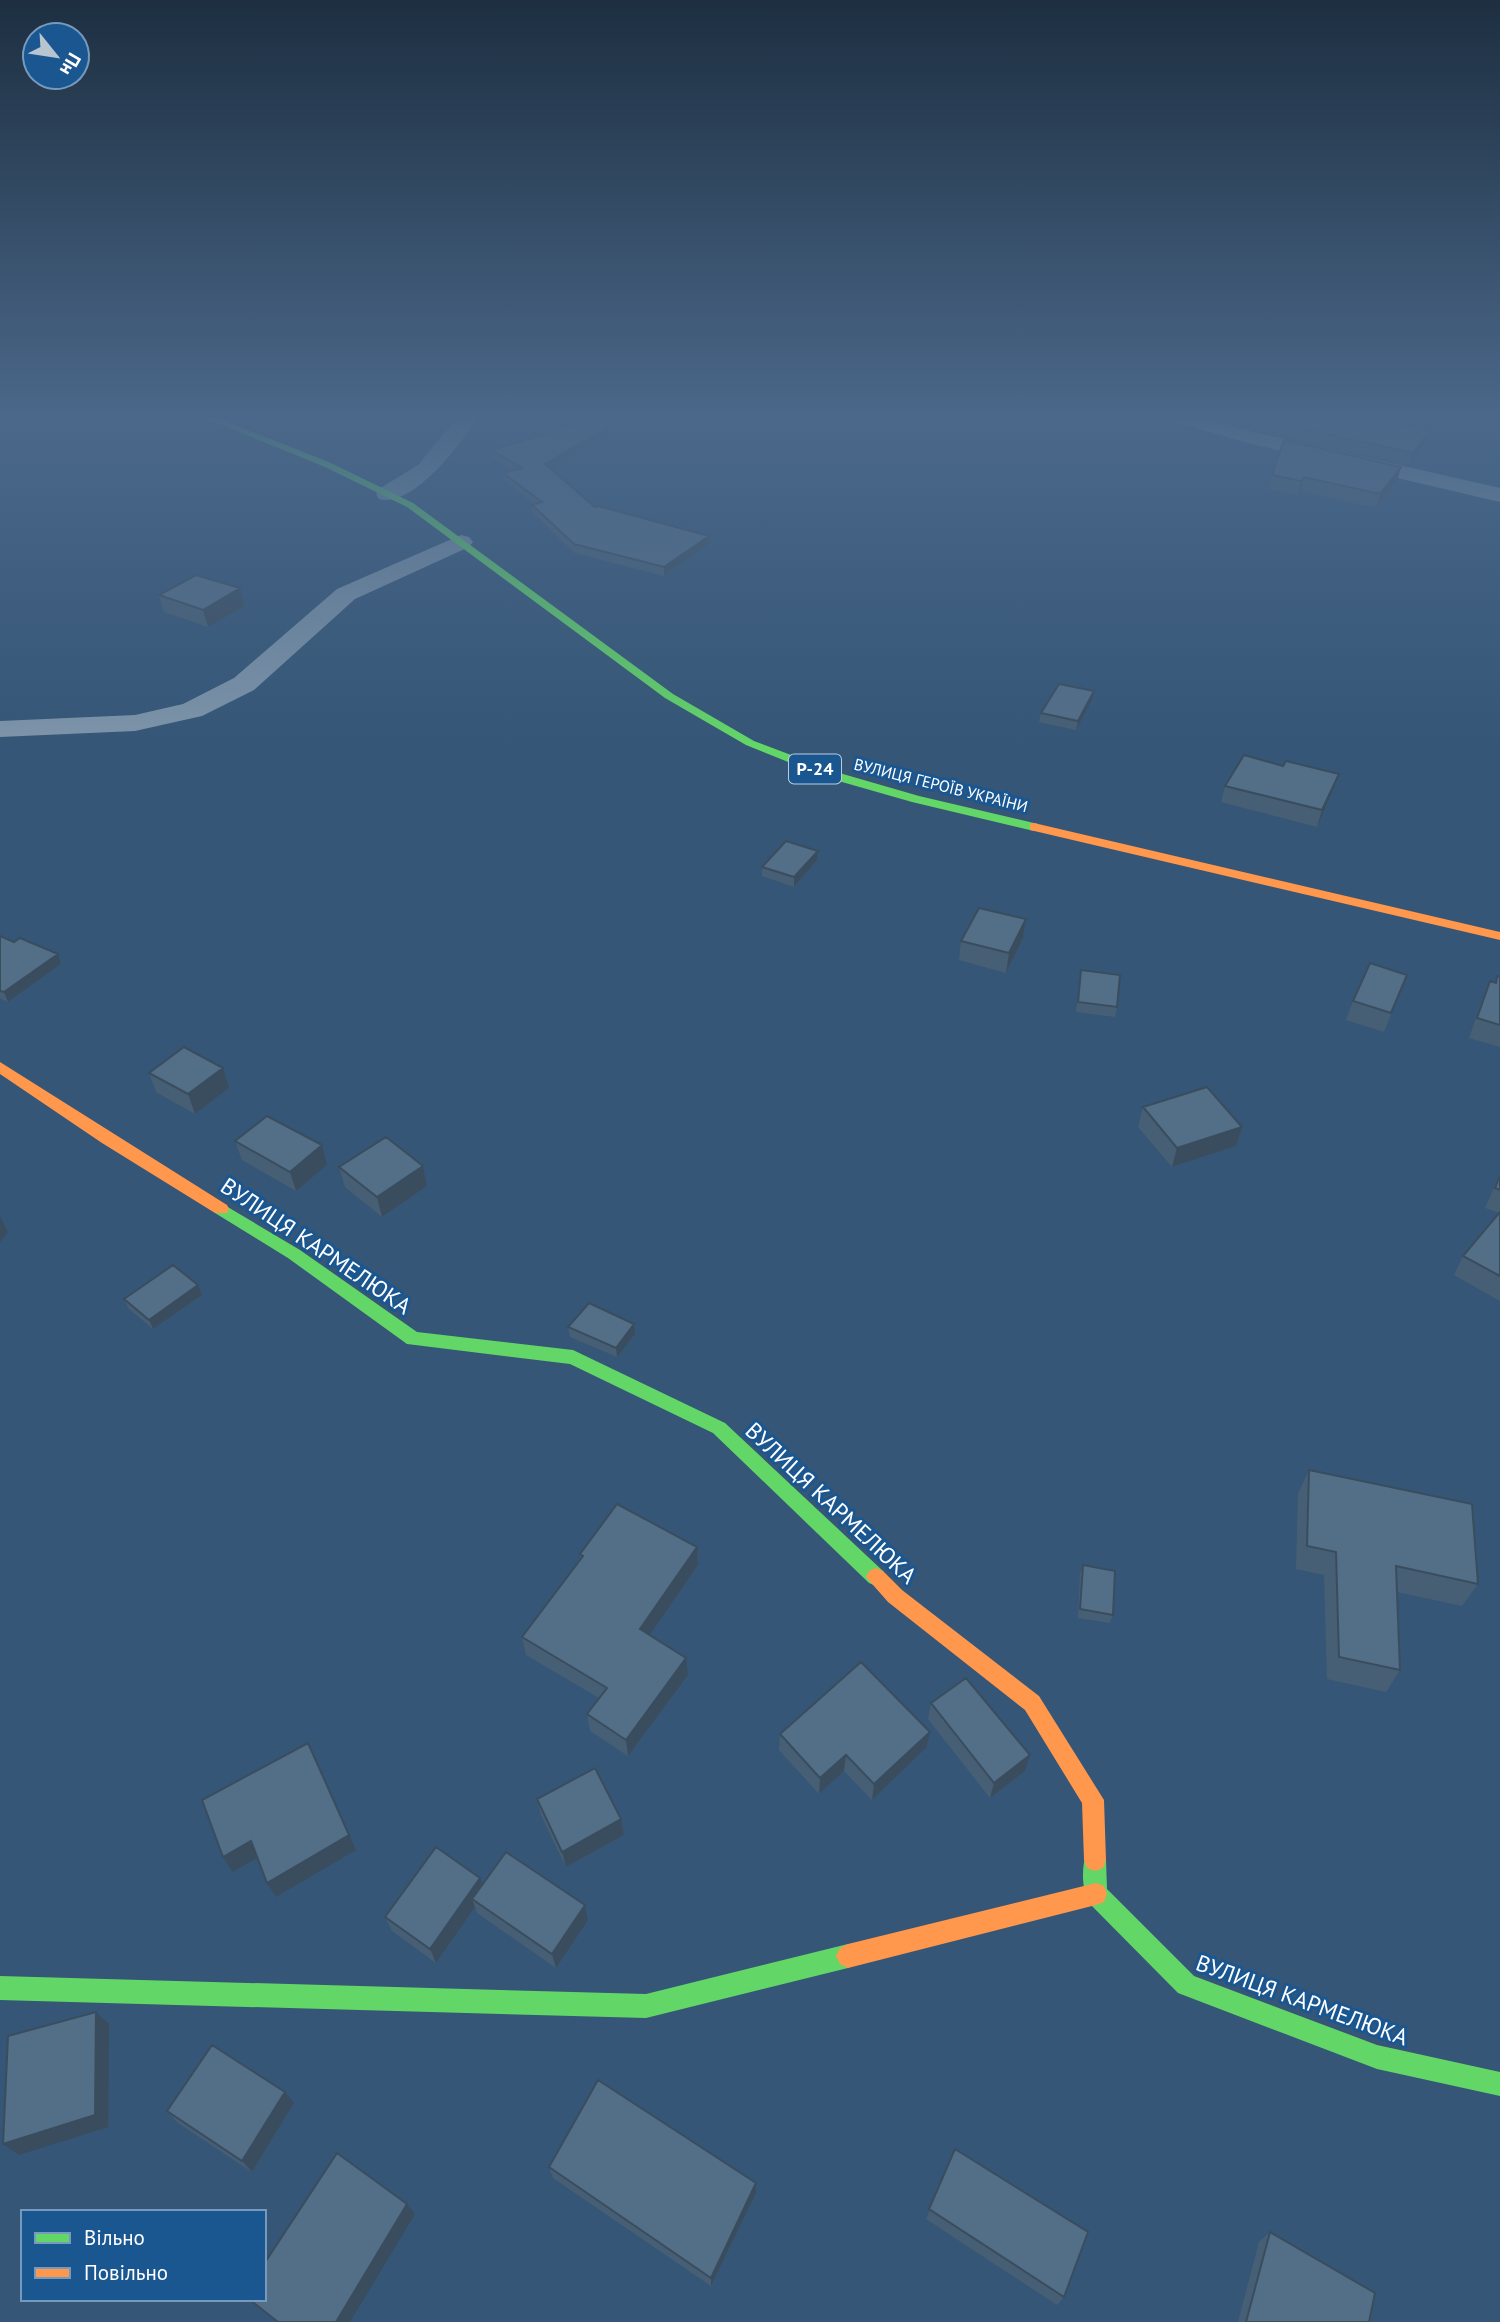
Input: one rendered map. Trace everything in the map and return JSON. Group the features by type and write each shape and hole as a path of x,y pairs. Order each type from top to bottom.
{"main road":[{"name":"ВУЛИЦЯ ГЕРОЇВ УКРАЇНИ","path":"439,526 669,696 750,743 832,775 916,799 1500,936"},
{"name":"ВУЛИЦЯ КАРМЕЛЮКА","path":"0,1067 107,1139 294,1254 413,1339 573,1357 719,1428 895,1596 1032,1703 1093,1800 1096,1894 1185,1985 1377,2057 1500,2084"},
{"path":"0,1989 646,2006 1096,1894"}],"street":[{"path":"0,729 135,723 192,710 244,684 346,594 461,542"}],"building":[{"path":"555,526 673,526 709,536 664,567 574,544"},
{"path":"196,575 240,588 203,610 159,595"},
{"path":"1059,684 1094,691 1078,721 1041,713"},
{"path":"1244,755 1283,766 1286,761 1339,774 1322,810 1225,786"},
{"path":"786,841 818,851 794,877 762,867"},
{"path":"979,908 1026,919 1009,953 961,941"},
{"path":"0,936 14,942 20,938 58,954 4,992 0,991"},
{"path":"1370,963 1407,975 1391,1013 1353,1001"},
{"path":"1081,970 1120,975 1117,1007 1078,1002"},
{"path":"1497,976 1500,977 1500,1025 1477,1018 1490,981 1496,983"},
{"path":"184,1047 223,1068 188,1094 149,1073"},
{"path":"1207,1087 1242,1127 1177,1148 1143,1107"},
{"path":"267,1116 322,1145 290,1172 235,1141"},
{"path":"386,1137 423,1166 377,1197 339,1167"},
{"path":"1500,1176 1500,1190 1495,1188"},
{"path":"1500,1212 1500,1276 1463,1256"},
{"path":"173,1265 198,1285 149,1320 124,1299"},
{"path":"589,1303 634,1324 616,1348 568,1327"},
{"path":"1309,1470 1472,1504 1478,1584 1396,1566 1400,1670 1339,1657 1336,1552 1307,1546"},
{"path":"617,1504 697,1547 640,1629 686,1658 626,1740 587,1714 607,1688 522,1637 583,1556 580,1554"},
{"path":"1083,1565 1115,1571 1113,1615 1080,1609"},
{"path":"861,1662 930,1732 874,1784 846,1755 820,1778 780,1734"},
{"path":"966,1678 1030,1755 994,1783 931,1703"},
{"path":"308,1743 349,1835 267,1883 251,1841 223,1857 202,1800"},
{"path":"595,1768 621,1819 562,1852 537,1799"},
{"path":"436,1847 480,1878 430,1949 385,1917"},
{"path":"506,1852 585,1905 552,1954 472,1899"},
{"path":"96,2012 95,2115 3,2144 8,2036"},
{"path":"212,2045 285,2092 242,2161 167,2111"},
{"path":"598,2080 756,2183 711,2278 549,2167"},
{"path":"955,2149 1088,2232 1064,2297 929,2209"},
{"path":"337,2153 407,2204 336,2322 278,2322 252,2301 266,2301 266,2261"},
{"path":"1270,2232 1375,2293 1369,2322 1246,2322"}],"traffic: fast":[{"path":"439,526 669,696 750,743 832,775 916,799 1034,827"},
{"path":"221,1209 294,1254 413,1339 573,1357 719,1428 876,1577"},
{"path":"1095,1860 1096,1894 1186,1985 1377,2057 1500,2084"},
{"path":"0,1988 646,2006 848,1956"}],"traffic: slow":[{"path":"1034,827 1500,936"},
{"path":"0,1067 107,1139 221,1209"},
{"path":"876,1577 895,1596 1032,1703 1093,1800 1095,1860"},
{"path":"848,1956 1096,1894"}]}
